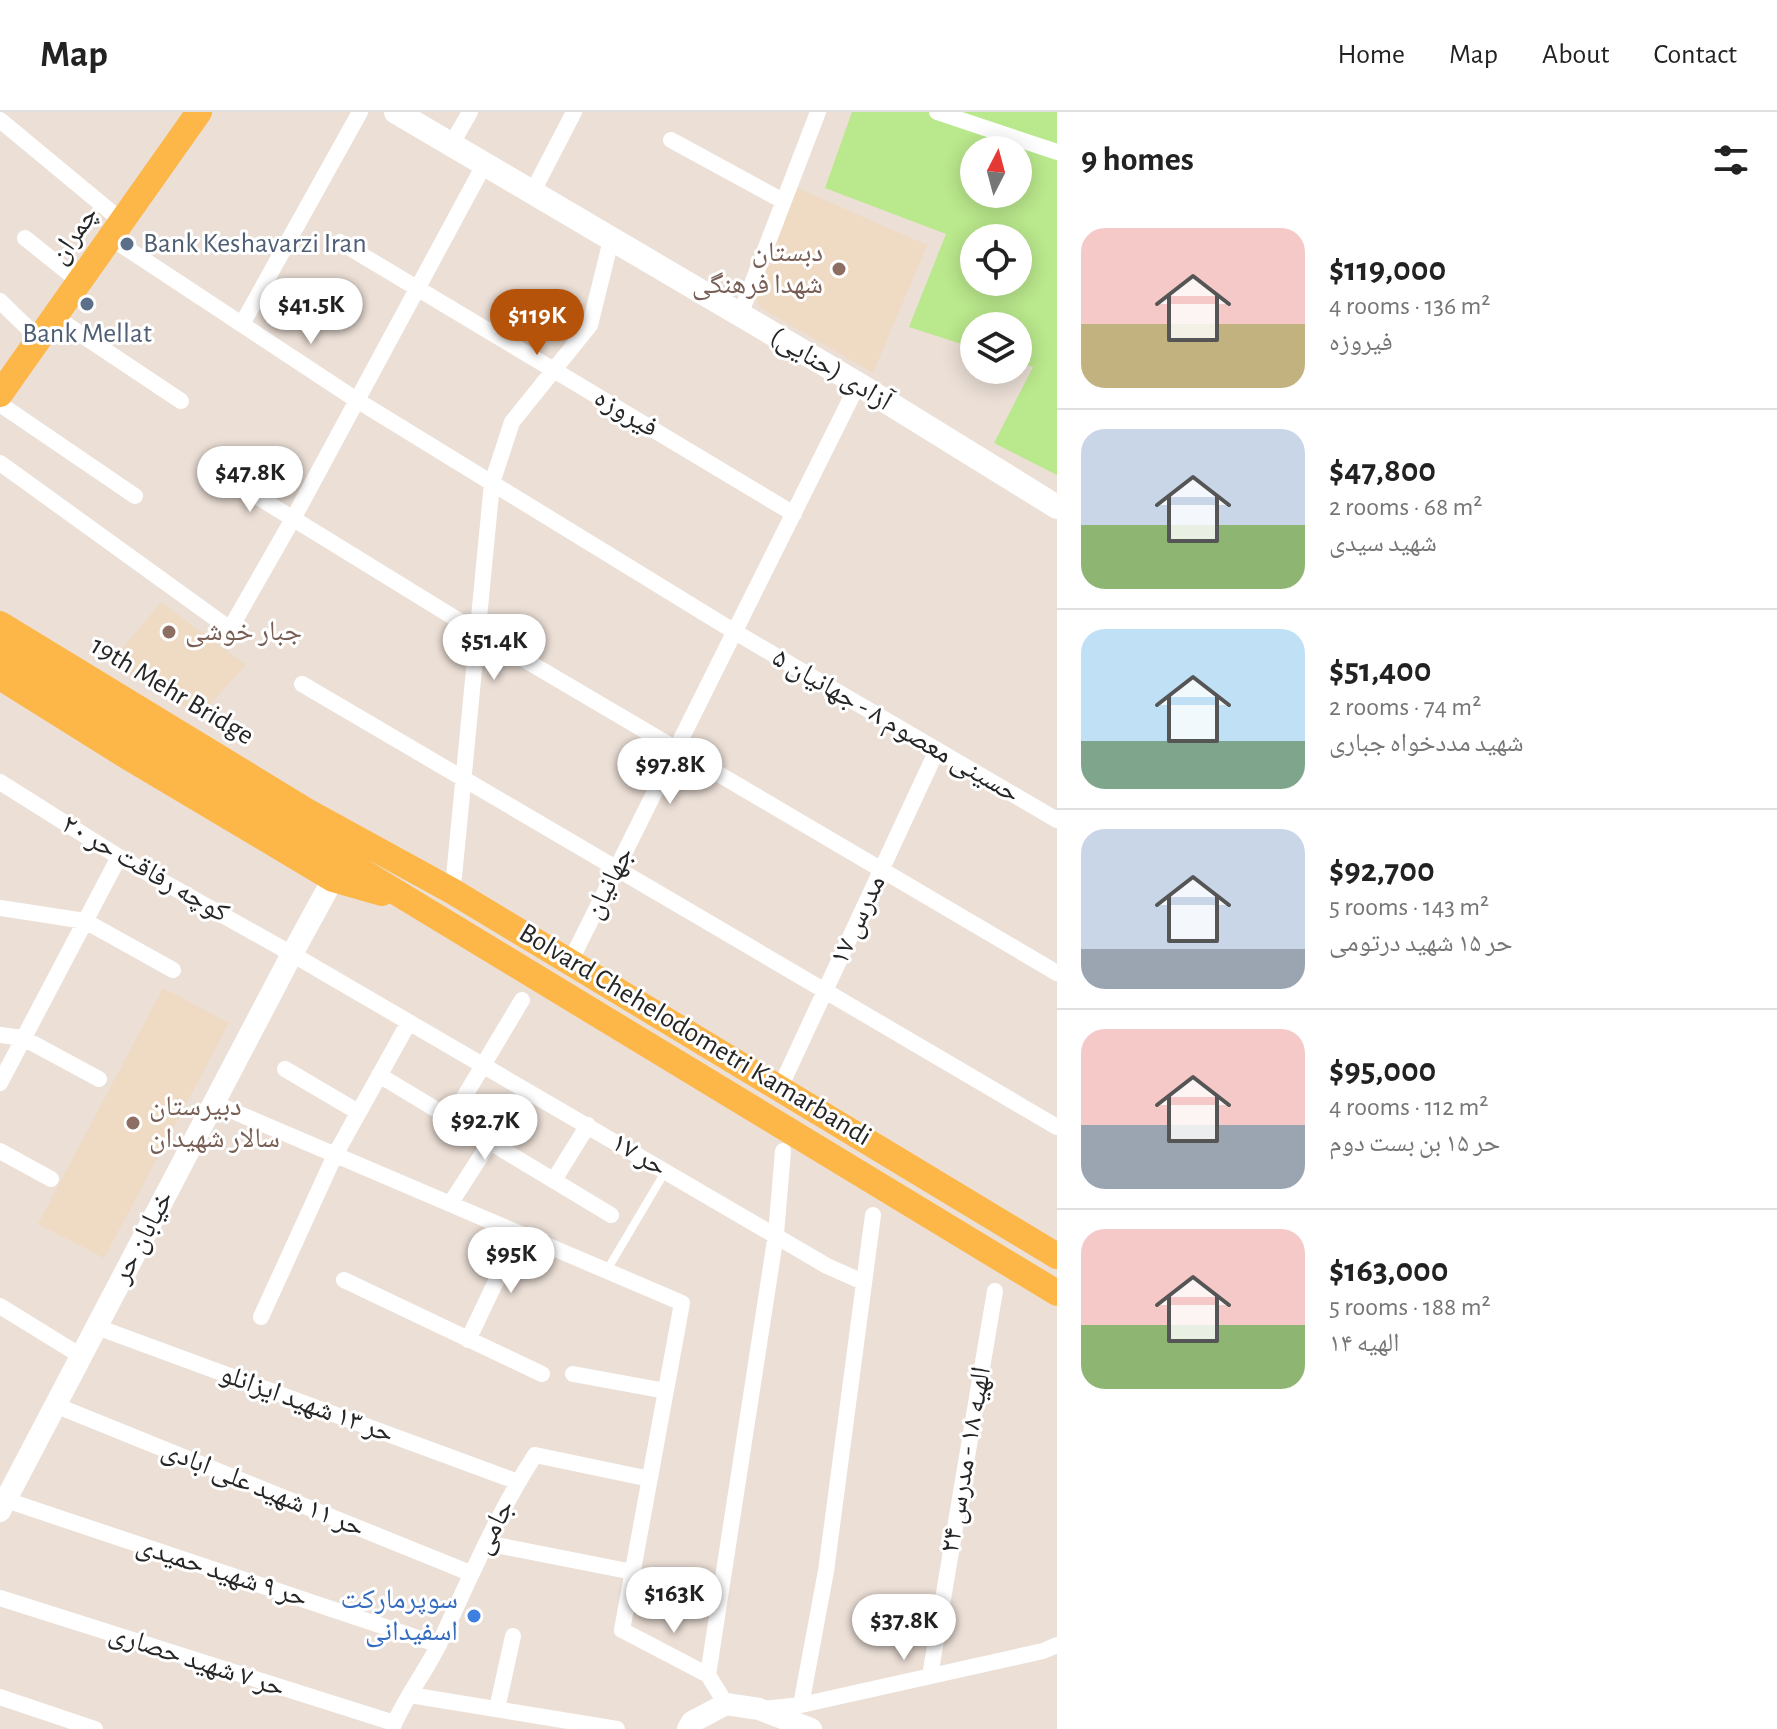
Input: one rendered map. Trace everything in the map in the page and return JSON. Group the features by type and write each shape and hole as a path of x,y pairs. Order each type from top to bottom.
{"main road":[{"name":"چمران","path":"0,394 199,112"},
{"name":"آزادی (حنایی)","path":"396,112 858,384 1057,507"},
{"path":"0,607 318,801 388,854 1057,1256"},
{"name":"19th Mehr Bridge","path":"0,624 304,823"},
{"name":"19th Mehr Bridge","path":"0,652 304,823"},
{"path":"0,677 142,766 333,879 416,903"},
{"path":"304,823 388,854"},
{"name":"Bolvard Chehelodometri Kamarbandi","path":"304,823 416,903 1057,1293"}],"street":[{"path":"242,324 360,112"},
{"path":"451,145 470,112"},
{"path":"532,193 574,112"},
{"path":"740,315 818,112"},
{"path":"937,112 1057,152"},
{"name":"حسینی معصوم ۸ - جهانیان ۵","path":"0,120 117,230 242,324 355,399 735,632 1057,820"},
{"path":"671,140 783,201"},
{"path":"0,463 230,629 484,165"},
{"path":"25,238 80,282"},
{"path":"454,877 492,483 512,422 590,325 611,240"},
{"name":"فیروزه","path":"340,242 794,514"},
{"path":"0,301 39,339"},
{"path":"55,317 181,401"},
{"name":"جهانیان","path":"570,962 858,384"},
{"path":"0,404 135,496"},
{"path":"227,478 479,633 1057,973"},
{"path":"302,684 1057,1127"},
{"name":"مدرس ۱۷","path":"779,1090 937,750"},
{"name":"کوچه رفاقت حر ۲۰","path":"0,782 119,857 292,954"},
{"path":"0,1083 119,857"},
{"name":"خیابان حر","path":"3,1505 333,879"},
{"path":"0,908 85,921 173,970"},
{"name":"حر ۱۷","path":"292,954 827,1266 863,1282"},
{"path":"451,1119 522,1000"},
{"path":"261,1317 335,1155 409,1022"},
{"path":"0,1035 23,1038 99,1079"},
{"path":"285,1069 358,1112"},
{"path":"379,1075 611,1215"},
{"path":"214,1103 682,1303 622,1630 708,1675 726,1704"},
{"path":"554,1180 588,1125"},
{"path":"450,1204 490,1142"},
{"path":"0,1151 51,1179"},
{"path":"708,1675 776,1234 783,1151"},
{"path":"801,1705 826,1571 873,1215"},
{"path":"468,1340 519,1233"},
{"path":"344,1280 542,1374"},
{"name":"الهیه ۱۸ - مدرس ۲۴","path":"930,1676 995,1291"},
{"path":"0,1306 81,1356"},
{"name":"حر ۱۳ شهید ایزانلو","path":"97,1327 518,1482"},
{"path":"573,1374 666,1391"},
{"name":"حر ۱۱ شهید علی ابادی","path":"55,1405 470,1573"},
{"name":"جامی","path":"393,1726 439,1645 470,1573 535,1455 650,1479"},
{"name":"حر ۹ شهید حمیدی","path":"3,1505 439,1645"},
{"path":"486,1543 633,1572"},
{"name":"حر ۷ شهید حصاری","path":"0,1598 393,1726"},
{"path":"497,1709 513,1636"},
{"path":"759,1709 801,1705 1043,1651 1057,1645"},
{"path":"410,1695 588,1727 617,1729"},
{"path":"0,1697 95,1729"},
{"path":"688,1729 692,1722 726,1704 759,1709 811,1729"}],"lane":[{"path":"606,1271 666,1171"}],"shaded area":[{"name":"دبستان شهدا فرهنگی","path":"795,187 927,245 873,373 760,307 752,294"},
{"name":"جبار خوشی","path":"161,602 246,665 199,716 111,662"},
{"name":"دبیرستان سالار شهیدان","path":"163,988 229,1023 104,1258 38,1224"}],"green space":[{"path":"852,112 1057,112 1057,475 994,443 1024,384 1032,384 1032,312 960,312 960,343 909,327 946,234 825,188"}],"place":[{"name":"Bank Keshavarzi Iran","path":"127,244"},
{"name":"دبستان شهدا فرهنگی","path":"839,269"},
{"name":"Bank Mellat","path":"87,304"},
{"name":"جبار خوشی","path":"169,632"},
{"name":"دبیرستان سالار شهیدان","path":"133,1123"},
{"name":"سوپرمارکت اسفیدانی","path":"474,1616"}]}
